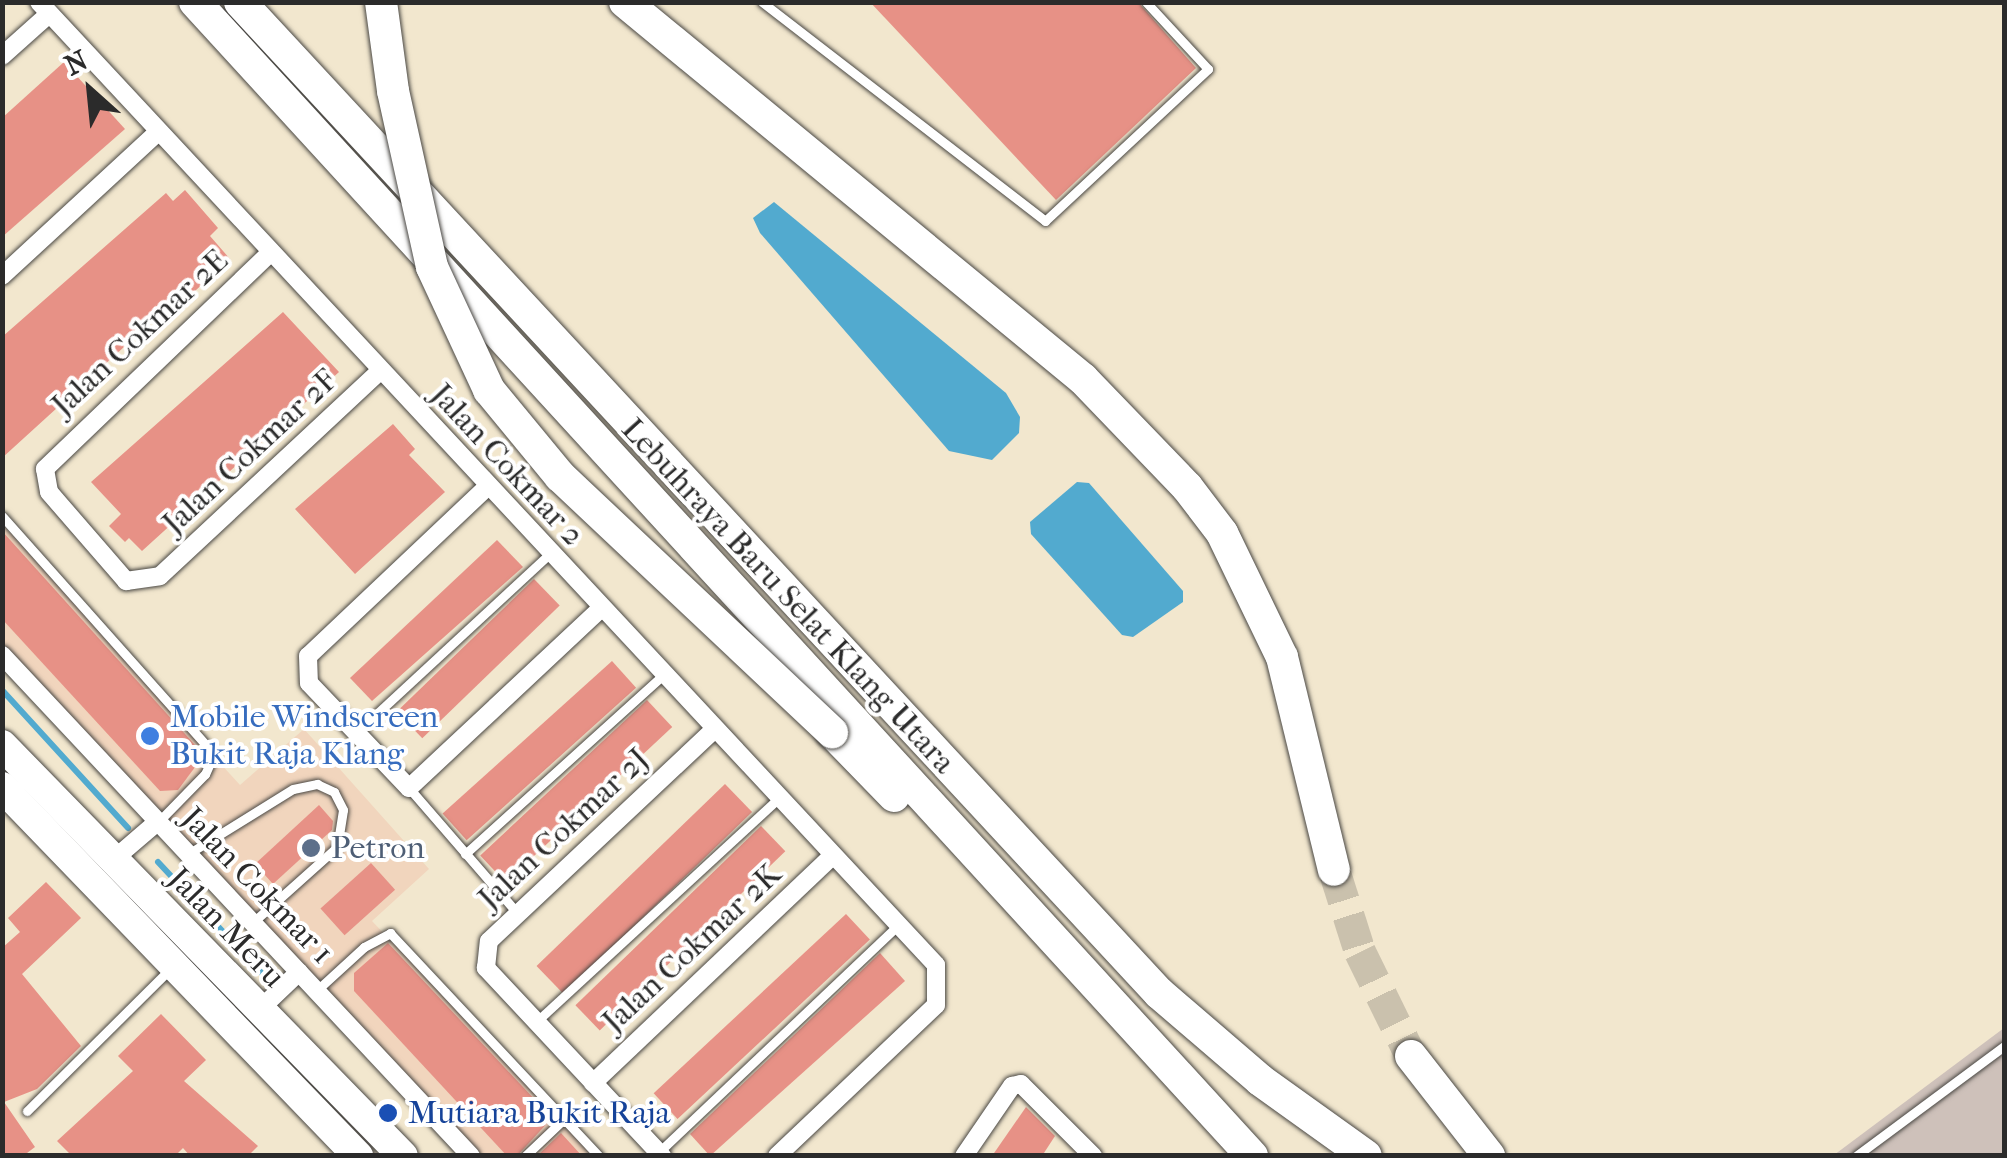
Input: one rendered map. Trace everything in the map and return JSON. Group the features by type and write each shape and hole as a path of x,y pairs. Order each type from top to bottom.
{"highway":[{"name":"Lebuhraya Baru Selat Klang Utara","path":"195,2 793,650 959,840 1252,1156"},
{"name":"Lebuhraya Baru Selat Klang Utara","path":"240,2 1159,993 1260,1080 1366,1156"},
{"path":"381,2 432,267 489,390 560,476 832,732 917,819 959,840"},
{"path":"625,2 1084,379 1187,486 1222,533 1282,657 1334,870"},
{"name":"Jalan Meru","path":"2,744 257,1012 403,1156"},
{"name":"Jalan Meru","path":"2,786 358,1156"},
{"path":"1410,1056 1489,1156"}],"street":[{"path":"2,56 44,8"},
{"name":"Jalan Cokmar 2","path":"44,8 713,731 936,964 936,1005 777,1156"},
{"path":"2,276 158,132"},
{"name":"Jalan Cokmar 2E","path":"160,576 126,581 49,492 44,470 51,458 270,253"},
{"name":"Jalan Cokmar 2F","path":"160,576 380,372"},
{"path":"486,487 308,656 310,683 408,788 600,609"},
{"name":"Jalan Cokmar 1","path":"2,655 156,824 471,1156"},
{"name":"Jalan Cokmar 2J","path":"660,1154 486,968 489,940 713,731"},
{"path":"113,860 156,824"},
{"name":"Jalan Cokmar 2K","path":"593,1083 832,856"},
{"path":"257,1012 299,972"},
{"path":"964,1156 1012,1086 1021,1084 1093,1156"}],"lane":[{"path":"762,2 1044,222 1208,69 1146,2"},
{"path":"2,516 214,754 205,774 156,824"},
{"path":"2,534 12,526"},
{"path":"356,732 549,554"},
{"path":"465,854 662,676"},
{"path":"186,856 292,789 317,784 334,792 343,810 337,847 253,922"},
{"path":"408,788 518,914"},
{"path":"536,1022 778,799"},
{"path":"660,1154 898,925"},
{"path":"316,990 364,947 390,934 599,1156"},
{"path":"27,1111 174,966"},
{"path":"1856,1156 2004,1046"},
{"path":"525,1156 564,1119"}],"shaded area":[{"path":"2,524 240,785 304,729 429,869 372,921 594,1155 480,1155 143,802 3,645"},
{"path":"2004,1028 2004,1155 1834,1155"}],"water":[{"path":"774,202 1006,393 1020,417 1019,433 992,460 949,451 760,233 753,218"},
{"path":"1077,482 1089,483 1183,591 1183,602 1133,637 1122,635 1031,534 1030,522"}],"building":[{"path":"870,2 1138,2 1196,68 1056,200"},
{"path":"64,62 125,129 2,237 2,118"},
{"path":"185,190 218,228 210,236 230,259 184,301 180,296 2,458 2,337 166,193 173,201"},
{"path":"283,312 339,372 142,551 129,538 125,542 109,526 121,514 91,482"},
{"path":"393,424 415,449 409,455 445,492 355,574 295,509"},
{"path":"2,531 204,755 178,790 160,791 2,619"},
{"path":"497,540 523,567 372,701 350,678"},
{"path":"534,579 560,606 422,738 397,712"},
{"path":"612,661 636,688 467,840 443,814"},
{"path":"647,700 672,727 505,883 480,855"},
{"path":"725,784 752,812 564,994 537,966"},
{"path":"319,805 333,821 332,830 273,884 255,864"},
{"path":"761,826 785,851 600,1030 575,1005"},
{"path":"371,863 395,890 345,935 320,909"},
{"path":"46,882 81,918 22,974 81,1046 37,1089 4,1102 35,1147 23,1156 2,1156 2,948 20,932 8,918"},
{"path":"846,914 870,940 678,1119 654,1093"},
{"path":"388,943 552,1118 517,1156 507,1156 354,991 354,973"},
{"path":"880,953 905,981 710,1156 690,1134"},
{"path":"161,1014 206,1060 184,1081 258,1146 248,1156 190,1156 183,1148 175,1156 72,1156 57,1141 133,1071 118,1056"},
{"path":"1026,1107 1055,1136 1042,1156 992,1156"},
{"path":"561,1133 582,1156 537,1156"}],"waterway":[{"path":"2,690 128,828"},
{"path":"158,862 266,978"}],"tunnel":[{"path":"1334,870 1360,952 1411,1056"}],"place":[{"name":"Mobile Windscreen Bukit Raja Klang","path":"150,736"},
{"name":"Petron","path":"311,848"},
{"name":"Mutiara Bukit Raja","path":"388,1113"}]}
